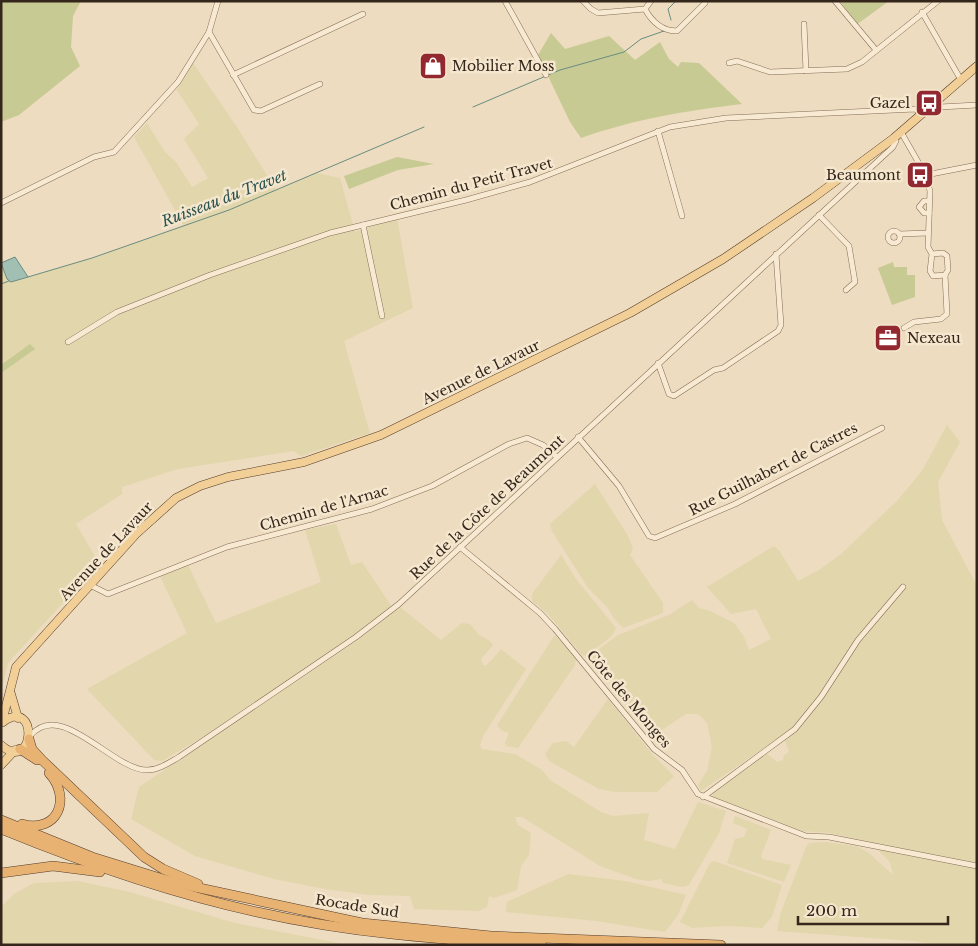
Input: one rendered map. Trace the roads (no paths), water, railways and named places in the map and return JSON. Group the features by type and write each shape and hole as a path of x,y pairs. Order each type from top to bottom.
{"highway":[{"path":"29,738 32,749 42,760 144,857 190,881 241,898"},
{"path":"1,819 29,826 41,825 51,820 58,812 62,797 55,780 39,762 17,750"},
{"name":"Rocade Sud","path":"1,819 92,857 176,883 362,923 491,936 722,945"},
{"name":"Rocade Sud","path":"1,829 74,858 141,880 257,912 331,926 410,937 542,945"},
{"path":"1,873 64,866 141,880"}],"main road":[{"name":"Avenue de Lavaur","path":"2,723 16,667 154,516 176,498 200,486 228,477 304,462 346,449 381,435 630,313 723,259 813,198 894,138 977,66"},
{"path":"1,765 29,738 22,720 12,703 10,687"},
{"path":"2,723 9,718 22,720"},
{"path":"1,745 6,749 17,750"}],"street":[{"path":"1,203 94,157 114,152 178,82 209,32 218,1"},
{"path":"505,1 546,75"},
{"path":"583,1 591,10 598,13 645,9 651,1"},
{"path":"836,1 876,50"},
{"path":"729,63 736,62 770,72 846,69 862,62 938,1"},
{"path":"645,9 653,22 668,30 677,31 705,3"},
{"path":"922,12 961,80"},
{"path":"233,75 362,14"},
{"path":"804,24 806,71"},
{"path":"209,32 254,110 261,111 320,84"},
{"path":"935,104 940,107 977,104"},
{"name":"Chemin du Petit Travet","path":"68,342 107,317 140,302 330,232 518,186 553,174 658,131 681,124 726,118 915,109 923,114"},
{"path":"658,131 682,216"},
{"path":"901,132 925,174 930,191 928,247 932,254 930,257 931,274 937,276 945,275"},
{"name":"Rue de la Côte de Beaumont","path":"22,720 40,727 51,725 67,728 123,763 138,770 160,767 187,752 380,621 893,147 896,142 894,138"},
{"path":"925,174 977,165"},
{"path":"929,213 920,211 919,207 924,200 930,201"},
{"path":"818,215 850,246 855,282 846,290"},
{"path":"363,225 382,316"},
{"path":"899,234 928,233"},
{"path":"904,328 914,322 940,319 947,314 945,275 948,270 947,256 943,253 932,254"},
{"path":"658,363 669,394 677,395 778,331 781,325 776,254"},
{"name":"Rue Guilhabert de Castres","path":"578,437 619,486 649,536 655,538 735,504 882,428"},
{"name":"Chemin de l'Arnac","path":"90,585 108,594 227,547 372,509 432,486 509,444 527,438 543,445 557,457"},
{"name":"Côte des Monges","path":"460,547 540,614 654,749 682,770 696,791 703,797 806,836 828,837 977,866"},
{"path":"703,797 795,729 821,697 858,640 903,587"},
{"path":"29,738 40,727"}],"waterway":[{"name":"Ruisseau du Travet","path":"671,20 668,9 676,1"},
{"name":"Ruisseau du Travet","path":"473,107 560,70 624,52 641,39 664,31"},
{"name":"Ruisseau du Travet","path":"28,277 92,258 229,210 424,127"},
{"path":"1,284 9,281"}],"place":[{"name":"Mobilier Moss","path":"433,66"},
{"name":"Gazel","path":"929,103"},
{"name":"Beaumont","path":"920,175"},
{"name":"Nexeau","path":"888,338"}]}
